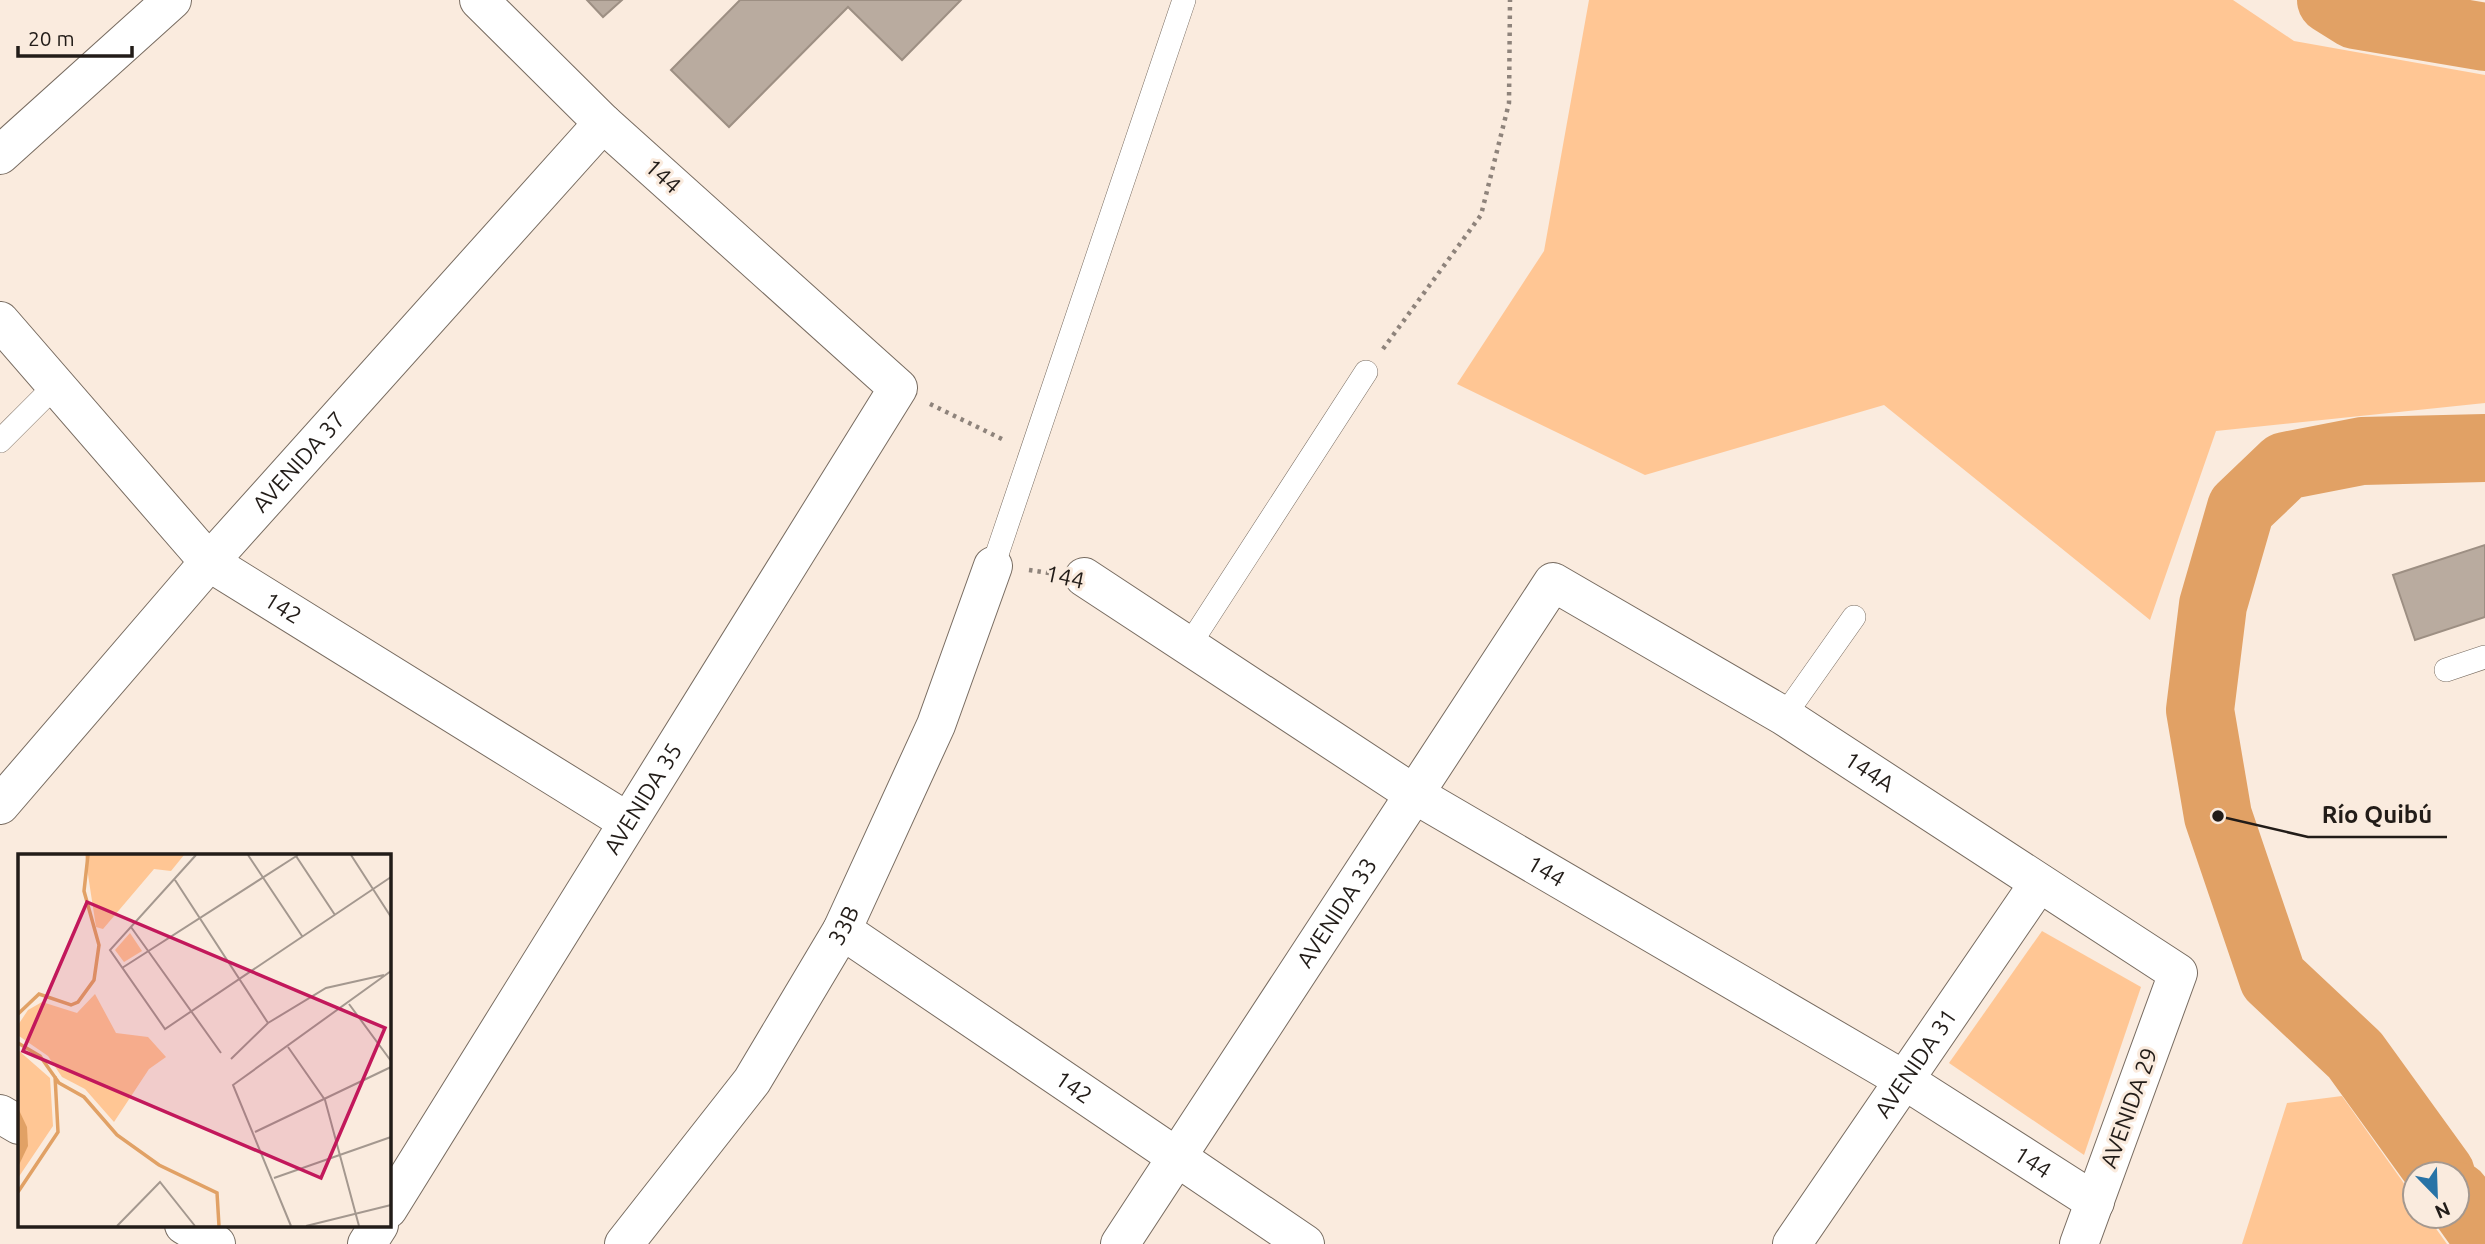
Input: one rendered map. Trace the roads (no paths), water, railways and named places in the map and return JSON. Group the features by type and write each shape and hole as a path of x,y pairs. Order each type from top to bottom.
{"street":[{"path":"0,155 172,0"},
{"name":"144","path":"479,0 603,123 898,388"},
{"name":"AVENIDA 37","path":"0,805 209,562 603,123"},
{"name":"142","path":"0,321 209,562 628,822"},
{"name":"AVENIDA 35","path":"390,1206 898,388"},
{"name":"33B","path":"624,1244 752,1080 842,930 936,725 993,566"},
{"name":"144","path":"1084,577 1414,794 1904,1080 2095,1202"},
{"name":"144A","path":"1553,582 1784,716 2178,973"},
{"name":"AVENIDA 33","path":"1120,1244 1553,582"},
{"name":"AVENIDA 31","path":"1792,1244 2039,883"},
{"name":"142","path":"842,930 1305,1244"},
{"name":"AVENIDA 29","path":"2080,1244 2178,973"},
{"path":"0,1114 18,1124"},
{"path":"186,1226 216,1244"},
{"path":"367,1244 378,1226"}],"lane":[{"path":"993,566 1184,0"},
{"path":"1188,646 1366,372"},
{"path":"0,441 56,385"},
{"path":"1784,716 1854,617"},
{"path":"2446,670 2485,657"}],"waterway":[{"path":"2331,0 2355,15 2485,37"},
{"path":"2431,1160 2355,1055 2273,978 2218,816 2200,710 2213,605 2241,508 2285,466 2362,451 2485,448"},
{"path":"2471,1216 2485,1235"}],"place":[{"name":"Río Quibú","path":"2218,816"}]}
